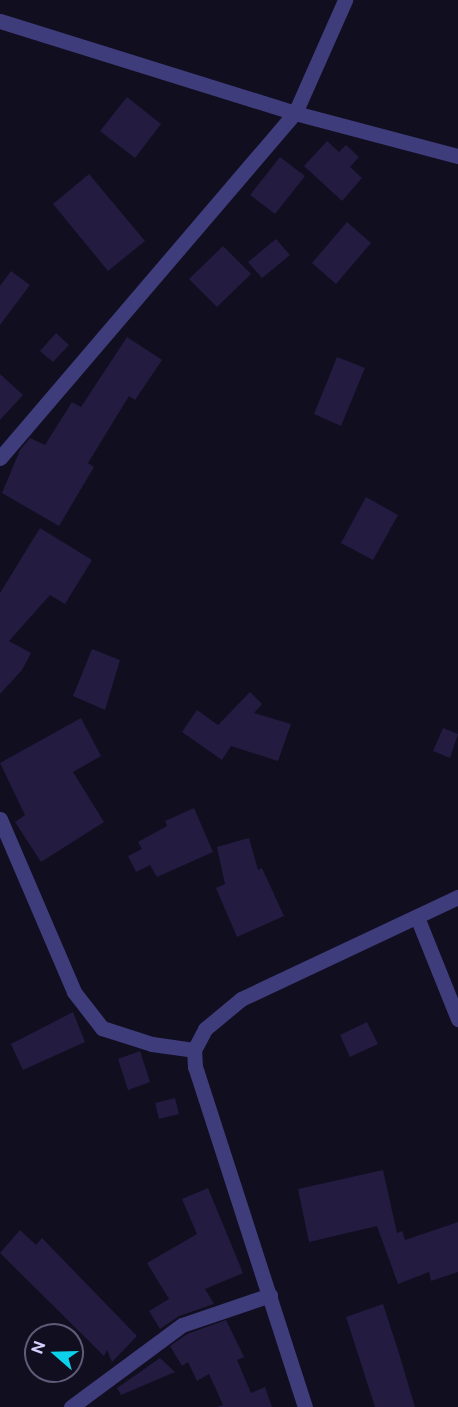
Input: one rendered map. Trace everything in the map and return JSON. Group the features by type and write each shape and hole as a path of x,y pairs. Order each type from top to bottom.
{"street":[{"path":"0,458 295,113 345,0"},
{"path":"0,21 295,113 458,156"},
{"path":"0,819 74,992 102,1028 152,1044 194,1050"},
{"path":"305,1407 195,1067 194,1050 205,1029 241,999 458,897"},
{"path":"417,917 458,1019"},
{"path":"71,1407 182,1325 270,1295"}],"building":[{"path":"127,97 161,124 135,158 100,131"},
{"path":"327,141 339,152 346,145 359,157 350,167 362,178 342,201 304,166"},
{"path":"280,157 305,176 275,214 250,195"},
{"path":"89,174 145,241 108,271 53,204"},
{"path":"347,222 371,243 336,284 312,263"},
{"path":"276,239 290,255 262,278 248,262"},
{"path":"223,246 251,274 217,307 189,279"},
{"path":"11,271 30,285 0,325 0,286"},
{"path":"56,333 69,345 53,362 40,351"},
{"path":"127,337 162,360 135,400 129,396 88,463 94,467 59,526 2,493 20,450 30,438 45,445 72,402 81,407"},
{"path":"337,357 365,368 341,426 314,414"},
{"path":"0,374 23,395 0,420"},
{"path":"366,497 398,515 373,560 341,543"},
{"path":"40,528 92,560 65,604 50,595 9,641 31,653 22,670 0,694 0,593"},
{"path":"92,649 120,660 105,710 73,696"},
{"path":"250,692 262,704 254,713 291,724 278,761 231,746 222,760 182,732 197,710 218,725"},
{"path":"81,718 101,756 73,772 104,822 41,862 15,822 25,815 0,763"},
{"path":"443,728 458,734 450,758 433,751"},
{"path":"194,808 213,852 157,877 150,865 136,872 128,856 142,849 138,842 167,826 165,821"},
{"path":"249,838 258,870 262,868 284,916 237,937 216,888 225,884 217,847"},
{"path":"73,1012 85,1042 23,1070 11,1044"},
{"path":"367,1022 378,1044 350,1057 340,1035"},
{"path":"140,1051 150,1082 128,1090 118,1059"},
{"path":"175,1098 179,1114 159,1119 155,1103"},
{"path":"383,1170 397,1233 402,1231 405,1240 458,1222 458,1272 431,1281 429,1272 398,1284 377,1226 309,1242 298,1189"},
{"path":"208,1188 243,1273 205,1289 214,1304 179,1316 160,1329 149,1311 169,1299 147,1263 197,1234 182,1199"},
{"path":"20,1230 36,1245 42,1238 137,1336 112,1362 107,1350 104,1356 84,1336 84,1323 71,1323 0,1253"},
{"path":"383,1304 415,1407 375,1407 346,1317"},
{"path":"226,1320 244,1357 237,1360 251,1393 265,1387 272,1407 217,1407 223,1405 209,1374 197,1381 188,1362 182,1366 170,1346 187,1334"},
{"path":"160,1358 175,1372 121,1395 117,1388"}]}
